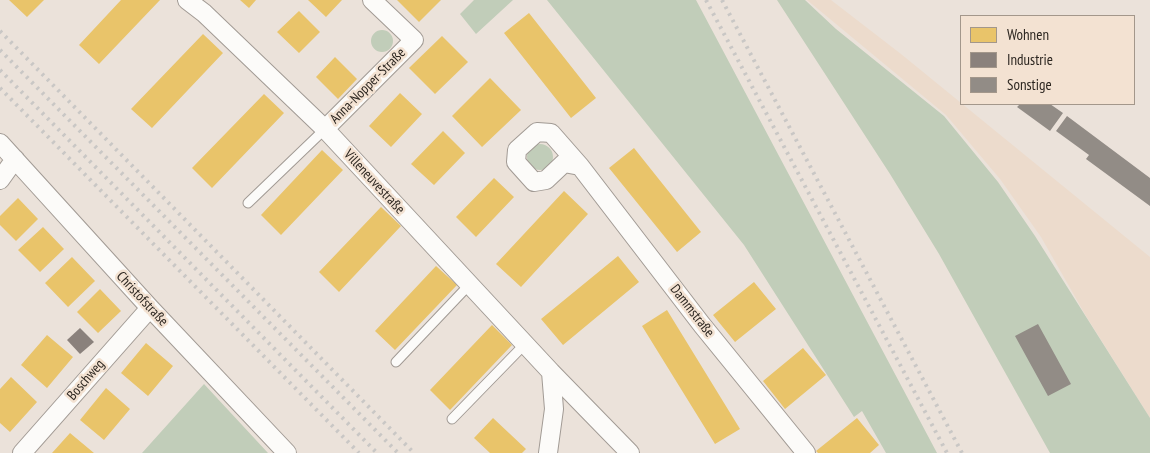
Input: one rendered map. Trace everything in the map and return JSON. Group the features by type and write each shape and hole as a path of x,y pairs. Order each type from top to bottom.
{"street":[{"name":"Villeneuvestraße","path":"187,0 204,13 325,129 469,285 630,453"},
{"name":"Anna-Nopper-Straße","path":"325,129 414,40 372,0"},
{"name":"Christofstraße","path":"0,143 150,308 287,453"},
{"path":"0,180 15,159"},
{"name":"Dammstraße","path":"580,166 702,325 806,453"},
{"name":"Boschweg","path":"22,453 150,308"},
{"path":"548,453 554,409 551,372"}],"lane":[{"path":"248,203 325,129"},
{"path":"396,362 469,285"},
{"path":"452,419 525,344"}],"shaded area":[{"path":"807,0 831,0 901,54 960,102 960,105 964,105 1150,257 1150,418 1086,316 1041,237 1000,179 946,115"}],"green space":[{"path":"474,0 513,0 476,34 460,14"},
{"path":"547,0 696,0 937,453 886,453 862,411 854,417 744,245"},
{"path":"777,0 805,0 836,29 944,116 998,182 1035,236 1150,418 1150,453 1050,453 939,254 890,174"},
{"path":"382,30 390,33 393,41 390,49 382,52 374,49 371,41 374,33"},
{"path":"540,144 549,148 553,157 549,166 540,170 531,166 527,157 531,148"},
{"path":"204,384 268,453 142,453"}],"building: Wohnen":[{"path":"9,0 44,0 27,17"},
{"path":"121,0 160,0 99,64 79,45"},
{"path":"240,0 256,0 249,8"},
{"path":"308,0 342,0 326,17"},
{"path":"397,0 441,0 419,22"},
{"path":"299,11 320,32 299,53 277,32"},
{"path":"529,13 596,98 571,118 504,33"},
{"path":"203,34 223,53 152,128 131,109"},
{"path":"442,36 468,62 435,94 409,68"},
{"path":"335,57 357,79 338,99 316,77"},
{"path":"490,78 521,110 482,147 452,116"},
{"path":"400,93 422,114 391,147 369,126"},
{"path":"264,94 284,113 212,188 192,168"},
{"path":"443,131 465,153 434,185 411,164"},
{"path":"634,148 701,232 677,252 609,168"},
{"path":"322,150 343,170 281,235 261,215"},
{"path":"494,178 514,197 476,237 456,217"},
{"path":"564,191 588,214 521,287 496,264"},
{"path":"18,198 38,219 16,241 0,225 0,216"},
{"path":"381,207 401,226 339,292 319,272"},
{"path":"43,227 64,249 40,272 18,250"},
{"path":"618,256 639,282 563,345 541,319"},
{"path":"72,257 95,281 68,307 45,283"},
{"path":"436,266 457,285 395,350 375,331"},
{"path":"754,282 776,309 735,342 713,315"},
{"path":"100,289 121,311 98,333 77,312"},
{"path":"667,310 740,429 715,444 642,326"},
{"path":"492,325 512,345 450,410 430,390"},
{"path":"47,335 73,357 47,388 21,365"},
{"path":"146,343 173,366 148,396 121,373"},
{"path":"803,348 826,375 785,409 763,381"},
{"path":"11,377 37,402 10,432 0,423 0,389"},
{"path":"106,388 130,409 104,440 80,420"},
{"path":"493,418 526,449 522,453 490,453 474,438"},
{"path":"857,418 879,445 870,453 818,453 816,451"},
{"path":"70,433 94,453 52,453"}],"building: Industrie":[{"path":"80,328 94,342 80,354 67,340"}],"building: Sonstige":[{"path":"1019,105 1051,105 1063,113 1050,131 1017,107"},
{"path":"1067,116 1150,178 1150,206 1086,159 1089,155 1056,131"},
{"path":"1038,324 1071,384 1048,396 1015,336"}],"railway":[{"path":"706,0 947,453"},
{"path":"722,0 962,453"},
{"path":"0,31 414,453"},
{"path":"0,50 398,453"},
{"path":"0,70 377,453"},
{"path":"0,88 359,453"}]}
